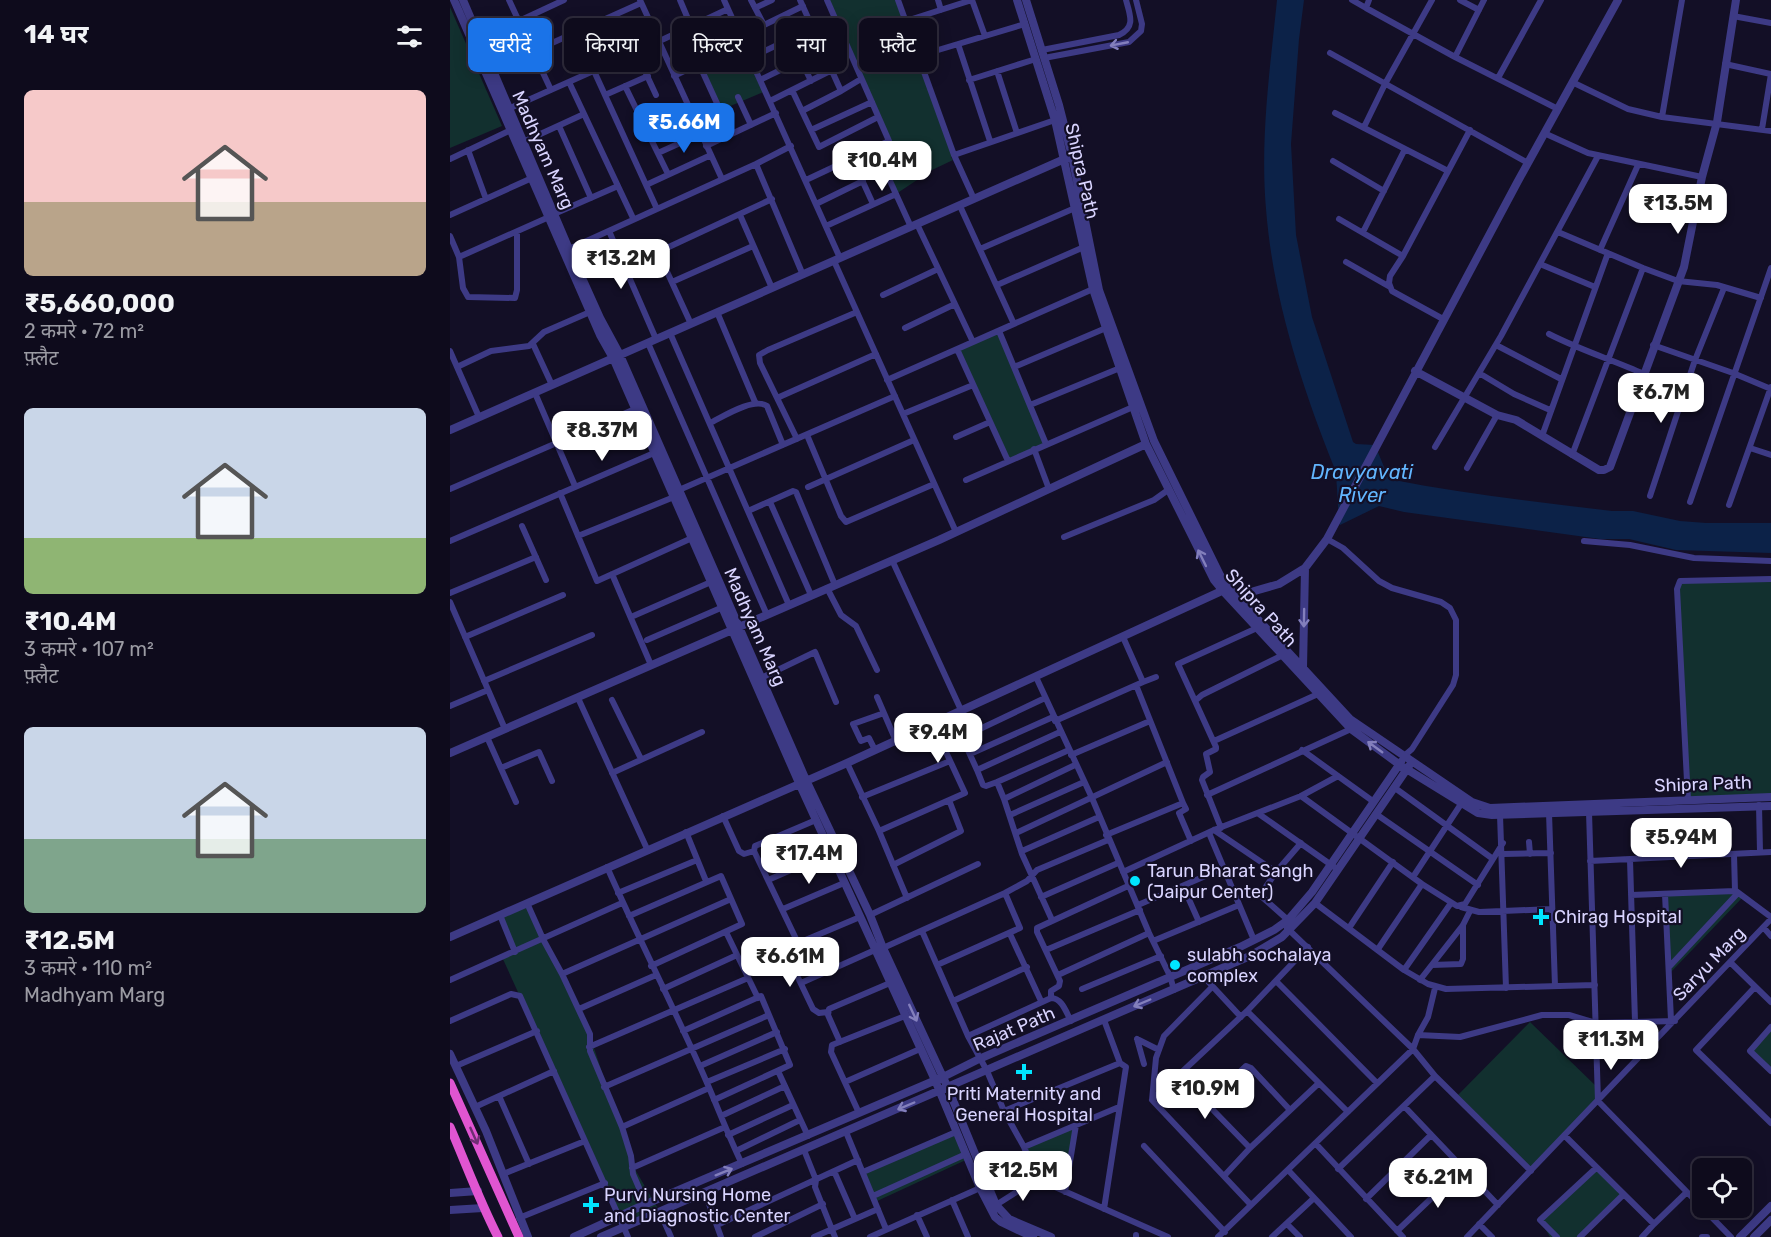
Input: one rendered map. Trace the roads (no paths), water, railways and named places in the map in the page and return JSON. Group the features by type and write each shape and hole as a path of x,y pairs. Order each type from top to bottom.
{"highway":[{"path":"450,1083 519,1237"},
{"path":"450,1127 483,1208 498,1237"}],"street":[{"name":"Madhyam Marg","path":"454,0 532,178 569,249 600,318 802,781 870,915 890,983 920,1049 939,1079"},
{"name":"Madhyam Marg","path":"463,0 523,142 590,312 616,357 635,408 654,453 676,494 711,582 761,678 816,820 844,883 879,949 996,1205 1009,1220 1051,1237"},
{"path":"509,0 518,18"},
{"path":"525,18 564,0"},
{"path":"680,0 688,18"},
{"path":"724,0 732,18"},
{"path":"751,0 764,25 801,3 808,18"},
{"path":"755,8 772,0"},
{"path":"806,180 889,141 827,0"},
{"path":"898,0 905,18"},
{"path":"938,0 941,10"},
{"path":"916,18 972,0 985,36"},
{"name":"Shipra Path","path":"1017,0 1040,56 1068,158 1099,290 1122,355 1158,450 1226,590 1237,596 1350,719 1472,802 1490,808 1688,800 1759,802 1771,806"},
{"name":"Shipra Path","path":"1026,0 1055,120 1068,158 1075,208 1093,290 1146,444 1206,567 1257,628 1350,729 1400,765 1478,813 1500,815 1589,812 1759,802 1771,797"},
{"path":"969,80 1040,56 1127,32 1131,24 1126,0"},
{"path":"1040,56 1129,42 1141,31 1142,24 1136,0"},
{"path":"1352,0 1455,57 1558,109"},
{"path":"1366,8 1369,0"},
{"path":"1365,128 1385,84 1432,0"},
{"path":"1460,0 1479,10"},
{"path":"1455,57 1484,0"},
{"path":"1498,78 1541,0"},
{"path":"1237,596 1279,584 1305,568 1329,535 1443,319 1618,0"},
{"path":"1662,117 1682,0"},
{"path":"1415,371 1497,415 1516,420 1599,470 1610,467 1653,345 1684,267 1702,177 1717,122 1736,0"},
{"path":"606,18 640,2 647,18"},
{"path":"708,18 728,9"},
{"path":"1733,16 1771,23"},
{"path":"937,50 1025,24"},
{"path":"552,43 564,38"},
{"path":"958,44 990,141"},
{"path":"660,48 722,179"},
{"path":"1330,53 1528,163"},
{"path":"760,80 801,60 811,81"},
{"path":"1725,64 1771,74 1762,129"},
{"path":"997,71 1017,133"},
{"path":"543,72 551,90"},
{"path":"508,109 592,72"},
{"path":"594,72 657,209"},
{"path":"646,72 656,95"},
{"path":"674,76 682,72"},
{"path":"703,72 731,134"},
{"path":"756,72 826,226 857,312 956,532"},
{"path":"770,101 828,72"},
{"path":"833,72 841,92"},
{"path":"924,72 954,155 974,199"},
{"path":"605,95 648,76"},
{"path":"802,111 841,92 861,79"},
{"path":"569,82 633,218"},
{"path":"1572,82 1628,109 1662,117 1771,130"},
{"path":"625,86 668,174"},
{"path":"792,90 819,147 878,117"},
{"path":"738,97 751,124"},
{"path":"811,130 872,102"},
{"path":"706,146 776,113"},
{"path":"1335,113 1448,171"},
{"path":"523,142 584,114"},
{"path":"954,155 1055,120"},
{"path":"559,126 591,198"},
{"path":"450,159 511,130"},
{"path":"1391,288 1390,276 1470,130"},
{"path":"1544,133 1598,156 1702,177"},
{"path":"658,153 700,134"},
{"path":"569,249 791,146"},
{"path":"875,147 896,194 938,269 973,342"},
{"path":"1363,232 1406,148"},
{"path":"468,150 486,199"},
{"path":"646,185 711,155"},
{"path":"1435,447 1496,345 1598,156"},
{"path":"852,158 873,204"},
{"path":"450,430 1068,158"},
{"path":"1333,161 1384,191"},
{"path":"756,164 803,274"},
{"path":"1600,250 1638,165"},
{"path":"451,212 532,178"},
{"path":"816,204 863,181"},
{"path":"459,257 618,186"},
{"path":"826,226 896,194"},
{"path":"624,266 772,199"},
{"path":"960,206 1014,324"},
{"path":"980,249 1075,208"},
{"path":"740,215 772,288"},
{"path":"1339,219 1403,256"},
{"path":"609,231 656,339"},
{"path":"450,237 459,257 464,288 468,297 515,298 517,232"},
{"path":"1558,232 1643,268 1678,280 1725,288 1761,298"},
{"path":"672,282 753,246"},
{"path":"997,285 1084,247"},
{"path":"658,252 691,324"},
{"path":"1542,436 1608,253"},
{"path":"1346,262 1443,319"},
{"path":"1540,264 1595,287"},
{"path":"1572,455 1643,268"},
{"path":"1690,502 1733,373 1770,277 1771,268"},
{"path":"883,295 938,269"},
{"path":"1650,496 1695,360 1725,288"},
{"path":"888,380 1093,290"},
{"path":"905,328 955,304"},
{"path":"457,367 491,351 533,344 544,332 590,312"},
{"path":"717,312 755,402"},
{"path":"796,439 760,363 761,353 857,312"},
{"path":"1014,366 1106,328"},
{"path":"999,331 1046,444"},
{"path":"670,333 789,605"},
{"path":"1549,334 1644,374"},
{"path":"648,343 767,615"},
{"path":"533,344 552,385"},
{"path":"1496,345 1561,379"},
{"path":"1653,345 1771,389 1729,505"},
{"path":"957,350 1008,461"},
{"path":"450,351 479,417"},
{"path":"777,398 876,354"},
{"path":"1030,405 1120,368"},
{"path":"1479,373 1514,394 1551,410"},
{"path":"903,414 973,385"},
{"path":"535,393 575,486"},
{"path":"578,536 895,396"},
{"path":"710,423 755,402 764,403 783,445"},
{"path":"966,480 1133,407"},
{"path":"450,489 635,408"},
{"path":"1467,468 1497,415"},
{"path":"956,437 990,422"},
{"path":"807,435 841,516 848,522 934,484"},
{"path":"748,511 793,491 826,480 914,440"},
{"path":"450,753 956,532 1146,444"},
{"path":"1750,448 1771,455"},
{"path":"1034,449 1049,489"},
{"path":"450,541 654,453"},
{"path":"1064,537 1154,500 1168,490"},
{"path":"793,491 799,495 841,615 856,626 877,670"},
{"path":"560,493 597,581 692,538"},
{"path":"770,502 811,595"},
{"path":"522,526 546,580"},
{"path":"1329,535 1379,581 1392,588 1441,602 1450,608 1456,620 1456,675 1453,685 1408,759"},
{"path":"1584,541 1630,545 1694,558 1771,561"},
{"path":"450,593 536,557"},
{"path":"892,560 961,710"},
{"path":"1303,668 1305,568"},
{"path":"612,574 651,665"},
{"path":"1688,800 1677,588 1680,581 1771,579"},
{"path":"631,617 711,582"},
{"path":"450,937 847,763 1226,590"},
{"path":"465,637 563,595"},
{"path":"450,604 505,729"},
{"path":"647,640 723,607"},
{"path":"1254,940 1224,868 1202,778 1210,772 1206,755 1216,749 1214,741 1178,664 1257,628"},
{"path":"484,681 592,635"},
{"path":"1123,637 1140,684 1150,721 1186,809 1179,813 1191,841"},
{"path":"761,678 815,652 836,702"},
{"path":"1195,701 1202,695 1283,655"},
{"path":"970,754 1156,676"},
{"path":"1036,677 1092,798 1107,838 1170,976 1174,990"},
{"path":"451,703 488,690"},
{"path":"1214,741 1318,694"},
{"path":"877,697 896,741"},
{"path":"578,698 648,850"},
{"path":"963,736 1045,698"},
{"path":"612,700 641,759"},
{"path":"875,750 869,738 861,741 854,724 884,713"},
{"path":"952,715 984,786 1150,721"},
{"path":"879,831 965,793 933,724"},
{"path":"1207,795 1350,729"},
{"path":"612,773 702,732"},
{"path":"977,770 1060,732"},
{"path":"487,737 516,802"},
{"path":"1302,750 1374,802"},
{"path":"501,768 539,752 552,781"},
{"name":"Rajat Path","path":"601,1237 1250,956 1289,931 1315,903 1352,832 1400,765 1408,759"},
{"name":"Rajat Path","path":"574,1237 939,1079 979,1059 1071,1021 1254,940 1286,922 1360,837 1408,770 1408,759"},
{"path":"862,797 950,761"},
{"path":"1017,834 1167,762"},
{"path":"847,763 907,898"},
{"path":"1004,799 1075,765"},
{"path":"1123,872 1215,830 1301,796 1338,776"},
{"path":"997,782 1031,876 1052,920"},
{"path":"1010,815 1084,782"},
{"path":"1395,788 1493,859"},
{"path":"1301,796 1451,903 1470,911 1552,909"},
{"path":"893,865 961,831 949,800"},
{"path":"1759,802 1760,852"},
{"path":"801,983 922,931 1005,892 1027,881 1038,870 1183,803"},
{"path":"1413,877 1461,804"},
{"path":"1589,812 1598,1101 1731,1237"},
{"path":"1549,813 1555,986"},
{"path":"1259,814 1334,866"},
{"path":"1376,814 1478,885"},
{"path":"1500,815 1503,843 1506,988"},
{"path":"723,816 739,851 744,854 754,851"},
{"path":"1022,850 1099,817"},
{"path":"798,943 754,851 755,846 816,820"},
{"path":"1215,830 1276,872"},
{"path":"686,832 706,881"},
{"path":"1529,842 1530,854"},
{"path":"1301,843 1276,872 1261,895 1286,922 1289,931 1413,1049 1435,1077 1531,1171"},
{"path":"1461,907 1478,885 1503,843"},
{"path":"768,880 830,852"},
{"path":"1590,861 1771,852"},
{"path":"1503,854 1551,853"},
{"path":"1669,968 1737,892 1734,854"},
{"path":"618,893 698,860"},
{"path":"1630,860 1635,1021"},
{"path":"1349,928 1393,862"},
{"path":"1041,897 1118,863"},
{"path":"870,915 978,864"},
{"path":"607,867 638,939 700,1066 742,1164"},
{"path":"1046,950 1224,868"},
{"path":"628,916 721,876 742,924 651,966"},
{"path":"783,909 844,883"},
{"path":"1378,949 1422,884"},
{"path":"1051,998 1051,991 1060,983 1036,929 1128,886"},
{"path":"1183,886 1198,922"},
{"path":"937,965 1020,928 1005,892"},
{"path":"1631,895 1737,892 1771,918"},
{"path":"1418,1035 1460,1037 1542,1015 1569,1015 1596,1023 1673,1020 1665,894"},
{"path":"562,974 730,899"},
{"path":"527,903 590,1034 589,1047 622,1127 632,1156 632,1168 646,1204"},
{"path":"450,980 622,903"},
{"path":"1315,903 1404,970 1435,988 1446,990 1594,985"},
{"path":"1404,970 1451,903"},
{"path":"1153,941 1239,904"},
{"path":"1420,980 1463,925 1470,911"},
{"path":"500,915 515,952"},
{"path":"860,917 791,948 789,956 801,983 815,1012 828,1012 890,983"},
{"name":"Saryu Marg","path":"1467,1237 1673,1020 1731,963 1771,918"},
{"path":"1432,965 1461,964 1463,925"},
{"path":"1764,928 1771,936"},
{"path":"922,931 979,1059 987,1071 1038,1179 1168,1237"},
{"path":"726,932 758,998"},
{"path":"1058,975 1149,933"},
{"path":"1010,934 1041,1001"},
{"path":"1152,1100 1248,1011 1308,947"},
{"path":"663,989 737,955"},
{"path":"1082,990 1161,956"},
{"path":"1731,963 1771,1002"},
{"path":"953,1001 1027,967"},
{"path":"579,1009 656,975"},
{"path":"1203,976 1241,1017"},
{"path":"589,1047 748,978"},
{"path":"1276,981 1377,1083"},
{"path":"1212,987 1164,1036 1156,1058 1152,1100 1251,1205"},
{"path":"1755,987 1696,1050 1771,1123"},
{"path":"1218,1237 1413,1049 1428,1017 1435,988"},
{"path":"450,1021 516,993 520,996 628,1237"},
{"path":"683,1031 761,996 785,1049 790,1065 714,1100"},
{"path":"969,1036 1051,998 1061,1002 1071,1021"},
{"path":"1248,1011 1348,1112"},
{"path":"828,1012 840,1042"},
{"path":"604,1088 769,1015"},
{"path":"860,1113 831,1052 832,1045 905,1016"},
{"path":"1104,1020 1120,1063 1126,1066 1104,1209"},
{"path":"1771,1027 1750,1051 1771,1071"},
{"path":"456,1066 537,1031"},
{"path":"700,1066 777,1032"},
{"path":"1144,1064 1137,1039 1159,1050"},
{"path":"622,1127 785,1049"},
{"path":"845,1082 920,1049"},
{"path":"450,1054 504,1174 528,1237"},
{"path":"1004,1111 1120,1063"},
{"path":"1207,1104 1242,1067 1248,1066 1290,1110"},
{"path":"475,1107 554,1071"},
{"path":"778,1071 808,1136"},
{"path":"1178,1074 1250,1148"},
{"path":"1338,1169 1435,1077"},
{"path":"1224,1176 1250,1148 1319,1083"},
{"path":"721,1116 785,1086"},
{"name":"Madhyam Marg","path":"944,1090 956,1132 995,1217 1033,1237"},
{"path":"499,1096 529,1164"},
{"path":"728,1135 793,1105"},
{"path":"1404,1106 1498,1205"},
{"path":"1024,1147 1119,1107"},
{"path":"736,1151 800,1120"},
{"path":"1065,1192 1076,1125"},
{"path":"632,1168 725,1127"},
{"path":"846,1132 886,1229"},
{"path":"863,1172 956,1132"},
{"path":"1366,1199 1431,1135"},
{"path":"1564,1136 1654,1224"},
{"path":"504,1174 585,1141"},
{"path":"1316,1144 1403,1237"},
{"path":"1144,1146 1225,1232"},
{"path":"804,1150 816,1179 814,1185 836,1237"},
{"path":"873,1196 966,1154"},
{"path":"717,1225 858,1160"},
{"path":"1557,1237 1540,1220 1596,1168"},
{"path":"1397,1231 1462,1169"},
{"path":"1288,1170 1351,1237"},
{"path":"834,1171 855,1219"},
{"path":"996,1205 1038,1179"},
{"path":"519,1218 605,1183"},
{"path":"871,1237 980,1188"},
{"path":"450,1193 478,1191"},
{"path":"1642,1237 1687,1192"},
{"path":"705,1193 721,1237"},
{"path":"1580,1237 1623,1195"},
{"path":"1272,1237 1288,1225 1314,1198"},
{"path":"952,1200 968,1237"},
{"path":"755,1237 823,1204"},
{"path":"1740,1237 1771,1206"},
{"path":"450,1210 483,1208"},
{"path":"814,1237 878,1209"},
{"path":"660,1212 671,1237"},
{"path":"917,1215 927,1237"},
{"path":"1754,1237 1771,1220"},
{"path":"1479,1224 1492,1237"},
{"path":"1288,1225 1300,1237"},
{"path":"1701,1237 1707,1237"}],"water":[{"name":"Dravyavati River","path":"1277,0 1304,0 1291,144 1296,235 1312,317 1353,442 1375,445 1389,479 1500,497 1612,511 1633,511 1680,521 1771,523 1771,553 1676,550 1629,539 1600,539 1404,512 1379,506 1340,525 1334,467 1310,404 1290,340 1275,275 1266,209 1265,130"}],"place":[{"name":"Tarun Bharat Sangh (Jaipur Center)","path":"1135,881"},
{"name":"Chirag Hospital","path":"1541,917"},
{"name":"sulabh sochalaya complex","path":"1175,965"},
{"name":"Priti Maternity and General Hospital","path":"1024,1072"},
{"name":"Purvi Nursing Home and Diagnostic Center","path":"591,1205"}]}
